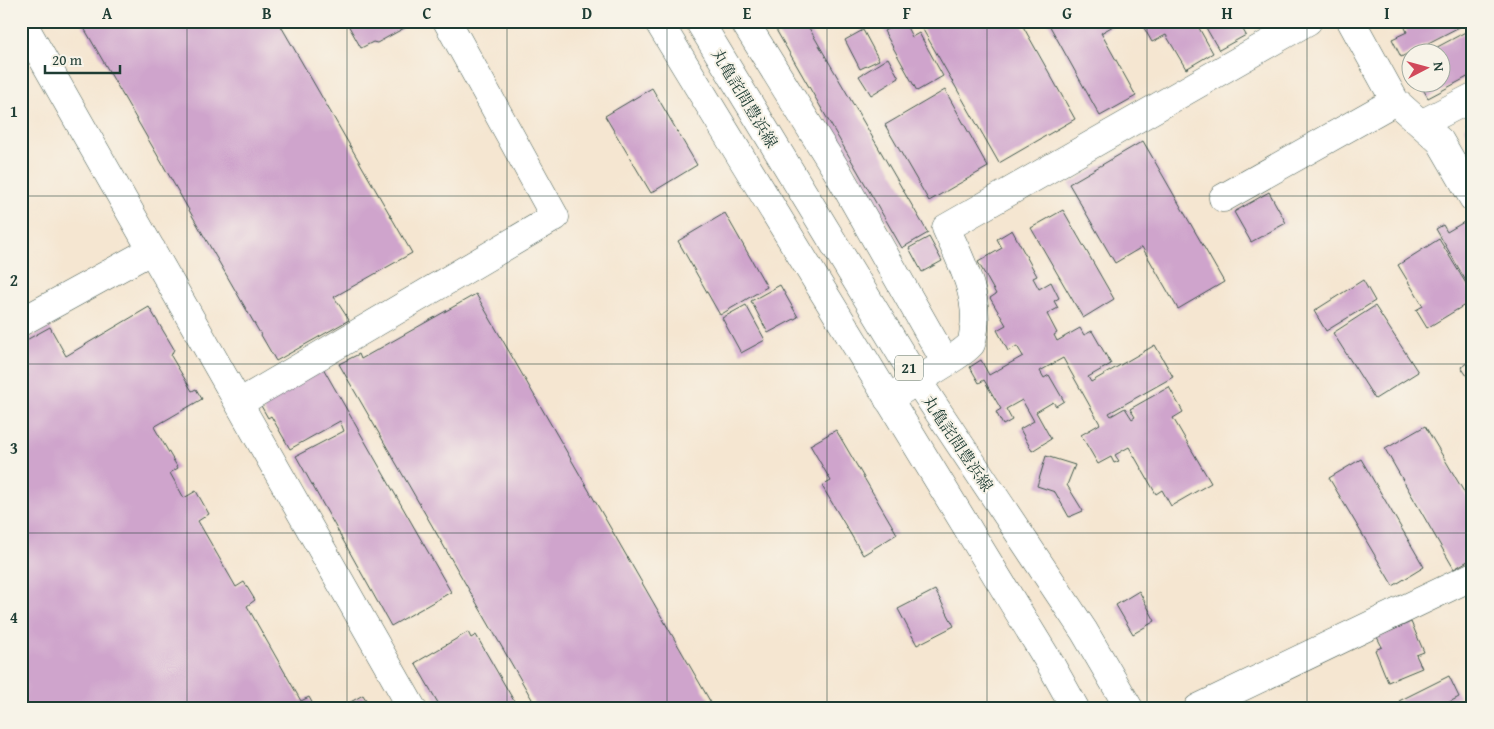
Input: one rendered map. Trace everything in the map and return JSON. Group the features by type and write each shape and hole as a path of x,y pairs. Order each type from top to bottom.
{"main road":[{"path":"239,403 555,217 447,21"},
{"name":"21","path":"658,21 1051,665 1075,708"},
{"name":"丸亀詫間豊浜線","path":"698,21 917,381 1084,631 1129,708"},
{"path":"744,21 837,170 946,362"},
{"path":"888,400 962,352 972,342 975,316 972,293 946,228 1308,21"},
{"path":"1351,21 1395,101 1440,141 1473,198"},
{"path":"29,27 152,250 412,708"},
{"path":"1421,124 1473,97"},
{"path":"1223,198 1395,101"},
{"path":"21,322 152,250"},
{"path":"1198,708 1473,576"}],"building":[{"path":"80,21 278,21 412,253 334,297 349,320 276,361"},
{"path":"350,21 417,21 377,43 373,42 361,48 347,23"},
{"path":"771,21 805,21 928,233 902,248"},
{"path":"904,21 912,37 919,33 943,76 917,91 884,31"},
{"path":"918,21 1020,21 1075,119 999,163"},
{"path":"1047,21 1110,21 1113,26 1101,33 1136,96 1100,116"},
{"path":"1140,21 1195,21 1213,53 1186,69 1166,35 1152,42"},
{"path":"1202,21 1238,21 1246,35 1219,50"},
{"path":"1402,21 1471,21 1430,42 1402,42 1401,57 1392,39 1407,32"},
{"path":"1473,28 1473,74 1452,85 1452,42 1447,42"},
{"path":"863,30 879,60 860,69 845,40"},
{"path":"888,58 899,78 871,95 859,76"},
{"path":"652,88 697,165 651,193 605,116"},
{"path":"945,90 988,167 929,201 885,125"},
{"path":"1425,92 1439,92 1428,98"},
{"path":"1473,123 1473,143 1464,127"},
{"path":"1143,141 1224,282 1178,309 1142,247 1115,263 1069,184"},
{"path":"1269,192 1286,223 1251,242 1234,212"},
{"path":"1063,210 1114,299 1083,318 1031,228"},
{"path":"725,213 767,287 720,315 678,241"},
{"path":"1464,222 1473,237 1473,293 1436,229 1443,225 1447,232"},
{"path":"1012,230 1037,276 1033,278 1039,289 1051,282 1059,298 1054,301 1058,308 1047,314 1057,333 1054,335 1057,341 1080,328 1084,335 1092,331 1111,364 1088,377 1091,382 1155,345 1173,377 1109,413 1111,416 1125,408 1132,419 1135,417 1130,409 1169,387 1183,412 1173,418 1211,483 1171,506 1162,490 1156,494 1129,447 1115,455 1119,461 1114,463 1111,457 1098,464 1081,435 1100,424 1063,358 1040,371 1044,378 1049,375 1064,401 1056,406 1053,402 1036,412 1051,439 1032,451 1020,429 1034,421 1022,400 1006,409 1012,420 1003,425 996,412 1001,409 984,380 979,383 970,367 981,360 989,375 1023,356 1017,346 1008,351 997,330 1006,325 990,298 996,294 978,262 1002,248 997,239"},
{"path":"929,237 942,261 922,272 909,248"},
{"path":"1439,239 1473,295 1473,300 1427,328 1416,310 1423,306 1398,265"},
{"path":"1363,280 1375,301 1326,331 1314,311"},
{"path":"780,285 798,317 768,333 751,301"},
{"path":"476,294 714,708 537,708 339,364 359,354 361,359"},
{"path":"746,305 765,340 741,353 722,318"},
{"path":"1375,306 1418,372 1375,399 1333,333"},
{"path":"149,307 174,349 171,356 192,391 196,389 202,399 154,427 178,468 170,473 184,498 196,491 209,514 198,521 236,587 244,582 255,600 247,606 301,701 309,697 315,708 21,708 21,380 28,376 21,364 21,343 50,327 66,356"},
{"path":"1473,359 1473,385 1461,367"},
{"path":"323,368 451,592 391,626 296,456 344,431 340,421 290,449 271,416 268,418 260,404"},
{"path":"1425,426 1473,507 1473,558 1454,569 1385,449"},
{"path":"836,430 897,534 863,555 822,486 831,481 810,445"},
{"path":"1046,456 1075,465 1067,485 1083,511 1069,517 1055,492 1037,486"},
{"path":"1361,459 1424,567 1393,586 1329,478"},
{"path":"935,590 954,626 917,645 898,609"},
{"path":"1139,591 1155,621 1133,634 1116,605"},
{"path":"1411,622 1424,652 1416,655 1422,668 1388,682 1375,650 1382,647 1377,637"},
{"path":"468,632 471,638 476,635 518,708 441,708 415,663"},
{"path":"1449,676 1459,697 1438,708 1403,708 1399,701"},
{"path":"363,695 371,708 340,708"}]}
